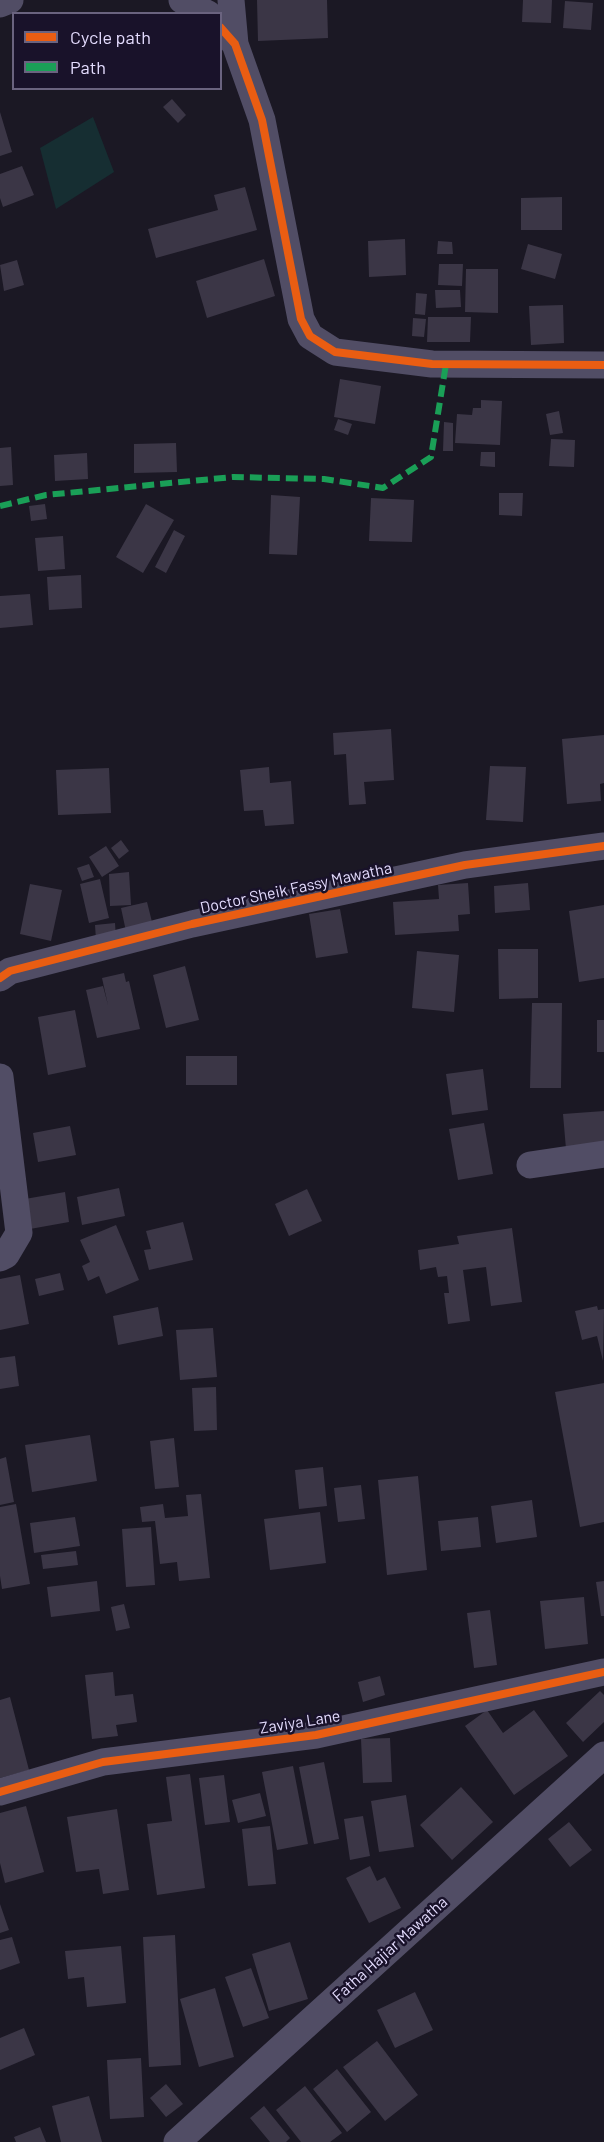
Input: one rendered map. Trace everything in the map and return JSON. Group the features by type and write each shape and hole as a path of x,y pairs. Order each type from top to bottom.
{"street":[{"path":"0,4 10,0"},
{"path":"182,0 204,12"},
{"path":"231,0 228,35 262,120 302,319 310,336 335,352 432,364 604,364"},
{"name":"Doctor Sheik Fassy Mawatha","path":"0,978 10,971 192,924 465,865 604,846"},
{"path":"0,1077 19,1233 6,1255 0,1258"},
{"path":"530,1165 604,1154"},
{"name":"Zaviya Lane","path":"0,1792 103,1762 316,1735 604,1672"},
{"name":"Fatha Hajiar Mawatha","path":"177,2142 604,1755"}],"green space":[{"path":"93,117 114,172 56,209 40,148"}],"building":[{"path":"257,0 327,0 328,38 258,41"},
{"path":"523,0 552,0 551,23 522,22"},
{"path":"565,1 593,3 591,30 563,28"},
{"path":"172,99 186,115 178,123 163,107"},
{"path":"0,112 12,152 0,156"},
{"path":"22,166 34,195 3,207 0,198 0,174"},
{"path":"245,187 257,230 156,258 148,229 218,210 214,195"},
{"path":"562,197 562,230 521,230 521,198"},
{"path":"405,239 406,275 369,277 368,241"},
{"path":"438,241 452,242 453,254 437,254"},
{"path":"528,244 562,254 555,279 521,269"},
{"path":"264,259 275,296 207,318 196,281"},
{"path":"17,260 24,285 4,291 0,265"},
{"path":"439,264 463,264 462,286 438,285"},
{"path":"466,269 498,269 498,313 465,312"},
{"path":"435,290 460,290 461,307 436,308"},
{"path":"416,293 427,294 425,315 415,314"},
{"path":"563,305 564,343 531,345 529,306"},
{"path":"428,317 471,317 470,342 427,342"},
{"path":"413,318 426,319 424,337 412,336"},
{"path":"340,379 381,386 375,424 334,417"},
{"path":"481,400 502,401 500,445 455,443 457,414 472,415 473,408 481,408"},
{"path":"559,411 563,433 550,435 546,414"},
{"path":"338,419 352,424 348,435 334,430"},
{"path":"444,422 453,423 453,451 443,451"},
{"path":"551,439 575,440 574,467 549,466"},
{"path":"176,443 177,472 134,473 134,444"},
{"path":"11,447 13,485 0,486 0,448"},
{"path":"481,452 495,452 495,467 480,466"},
{"path":"87,453 88,479 55,481 54,455"},
{"path":"499,493 523,493 522,516 499,515"},
{"path":"271,495 300,497 297,555 269,554"},
{"path":"371,498 414,500 412,542 369,541"},
{"path":"45,504 47,519 31,521 29,506"},
{"path":"146,504 174,520 143,573 116,557"},
{"path":"174,530 185,536 166,573 155,567"},
{"path":"63,536 65,569 38,571 35,538"},
{"path":"81,575 82,608 49,610 47,577"},
{"path":"30,594 33,625 0,628 0,596"},
{"path":"391,729 394,780 364,782 366,804 349,805 346,754 334,755 333,733"},
{"path":"604,735 604,783 600,784 601,801 567,804 562,739"},
{"path":"490,766 526,767 523,822 486,820"},
{"path":"269,767 270,783 291,781 294,824 265,826 263,810 244,811 240,770"},
{"path":"109,768 111,813 58,815 56,770"},
{"path":"121,840 129,851 119,859 111,848"},
{"path":"106,846 119,866 102,877 89,857"},
{"path":"89,864 94,877 82,881 77,868"},
{"path":"129,872 131,905 110,906 109,874"},
{"path":"100,879 109,918 89,923 80,884"},
{"path":"468,883 470,914 458,915 459,931 395,935 393,902 439,899 438,885"},
{"path":"528,883 530,910 495,913 494,886"},
{"path":"30,884 62,890 51,941 20,934"},
{"path":"147,902 154,930 127,936 121,908"},
{"path":"604,905 604,978 579,982 569,911"},
{"path":"340,909 348,953 316,958 309,914"},
{"path":"115,923 116,938 96,940 95,925"},
{"path":"498,949 538,949 538,998 499,999"},
{"path":"417,951 459,955 454,1012 412,1008"},
{"path":"185,966 199,1020 166,1028 153,975"},
{"path":"124,973 126,982 129,981 140,1029 97,1038 86,990 103,986 108,1005 102,978"},
{"path":"532,1003 562,1003 561,1088 530,1088"},
{"path":"75,1010 86,1067 48,1075 38,1017"},
{"path":"597,1020 604,1020 604,1052 597,1052"},
{"path":"186,1056 237,1056 237,1085 186,1085"},
{"path":"483,1069 488,1110 452,1115 446,1074"},
{"path":"604,1111 604,1146 566,1149 563,1114"},
{"path":"484,1123 493,1174 458,1180 449,1129"},
{"path":"70,1126 76,1155 38,1162 33,1133"},
{"path":"119,1188 125,1216 82,1225 77,1197"},
{"path":"307,1189 322,1221 289,1236 275,1204"},
{"path":"65,1192 69,1222 30,1229 25,1199"},
{"path":"183,1222 193,1260 149,1270 144,1250 151,1249 146,1231"},
{"path":"116,1225 139,1280 106,1294 99,1276 88,1281 82,1266 90,1262 80,1240"},
{"path":"512,1228 522,1302 491,1306 486,1267 463,1270 470,1321 448,1324 444,1293 449,1293 447,1276 438,1277 436,1267 420,1270 418,1250 459,1244 457,1236"},
{"path":"60,1273 64,1290 39,1296 35,1279"},
{"path":"20,1275 29,1324 0,1330 0,1279"},
{"path":"597,1306 598,1310 604,1309 603,1361 597,1336 582,1340 575,1311"},
{"path":"158,1307 163,1336 118,1345 113,1316"},
{"path":"213,1328 217,1377 180,1380 176,1330"},
{"path":"15,1356 19,1386 0,1389 0,1358"},
{"path":"604,1383 604,1522 580,1527 555,1392"},
{"path":"216,1387 217,1430 194,1431 192,1388"},
{"path":"90,1435 97,1481 32,1492 25,1445"},
{"path":"174,1438 179,1487 155,1489 150,1441"},
{"path":"6,1457 14,1502 0,1505 0,1459"},
{"path":"323,1467 327,1506 299,1509 295,1470"},
{"path":"418,1476 427,1570 387,1575 378,1480"},
{"path":"361,1485 365,1519 338,1522 334,1488"},
{"path":"201,1494 210,1578 179,1581 177,1562 160,1564 155,1521 142,1522 140,1507 163,1504 165,1518 188,1516 186,1495"},
{"path":"532,1500 537,1537 496,1543 491,1506"},
{"path":"16,1504 30,1584 2,1589 0,1507"},
{"path":"320,1512 326,1563 270,1570 264,1519"},
{"path":"75,1517 80,1546 34,1553 30,1523"},
{"path":"478,1517 481,1547 441,1551 438,1521"},
{"path":"151,1527 155,1585 126,1587 122,1529"},
{"path":"76,1551 78,1565 43,1569 41,1555"},
{"path":"97,1581 100,1611 51,1617 47,1587"},
{"path":"604,1581 604,1616 601,1616 596,1582"},
{"path":"584,1597 588,1644 545,1649 540,1601"},
{"path":"124,1604 130,1628 116,1631 111,1607"},
{"path":"490,1610 497,1665 474,1668 467,1613"},
{"path":"113,1672 115,1696 133,1694 137,1722 116,1725 118,1736 92,1739 85,1675"},
{"path":"380,1676 385,1695 363,1702 358,1682"},
{"path":"600,1691 604,1695 604,1722 583,1742 566,1723"},
{"path":"10,1697 29,1770 0,1778 0,1700"},
{"path":"487,1710 503,1733 534,1710 568,1756 514,1795 465,1726"},
{"path":"390,1738 392,1782 363,1783 361,1739"},
{"path":"324,1762 339,1839 314,1844 299,1767"},
{"path":"293,1766 308,1844 277,1850 262,1772"},
{"path":"190,1774 205,1888 157,1895 147,1824 172,1821 166,1777"},
{"path":"224,1775 230,1822 205,1825 199,1778"},
{"path":"461,1787 493,1822 452,1860 420,1825"},
{"path":"260,1793 266,1816 238,1823 232,1800"},
{"path":"406,1795 414,1847 379,1852 371,1801"},
{"path":"26,1806 44,1872 5,1883 0,1863 0,1813"},
{"path":"117,1809 129,1890 103,1894 99,1869 76,1872 67,1817"},
{"path":"363,1816 370,1856 350,1860 344,1819"},
{"path":"569,1822 592,1850 570,1867 548,1839"},
{"path":"270,1826 276,1884 248,1886 242,1829"},
{"path":"370,1866 377,1881 385,1877 401,1908 369,1923 346,1878"},
{"path":"0,1904 9,1930 0,1933"},
{"path":"175,1935 181,2065 149,2067 143,1937"},
{"path":"12,1937 20,1963 0,1970 0,1940"},
{"path":"290,1942 308,1999 269,2011 252,1954"},
{"path":"121,1946 126,2003 87,2007 84,1977 68,1979 65,1951"},
{"path":"251,1968 269,2018 243,2027 225,1977"},
{"path":"215,1988 234,2057 199,2067 180,1999"},
{"path":"415,1992 433,2030 395,2048 377,2010"},
{"path":"24,2028 35,2055 0,2070 0,2038"},
{"path":"377,2041 418,2095 385,2121 343,2067"},
{"path":"141,2058 144,2117 110,2119 107,2060"},
{"path":"337,2069 371,2112 347,2132 313,2089"},
{"path":"166,2084 183,2104 166,2117 150,2098"},
{"path":"305,2086 342,2133 330,2142 301,2142 276,2110"},
{"path":"89,2096 102,2142 61,2142 52,2106"},
{"path":"264,2106 290,2138 286,2142 270,2142 250,2118"},
{"path":"40,2127 46,2142 16,2142 14,2137"}],"marked path":[{"path":"0,506 46,495 233,477 324,479 383,488 431,457 446,364"}],"cycle path":[{"path":"222,29 235,44 262,120 301,319 310,336 335,352 432,364 604,365"},
{"path":"0,978 10,971 192,924 465,865 604,846"},
{"path":"0,1792 103,1762 316,1735 604,1672"}]}
